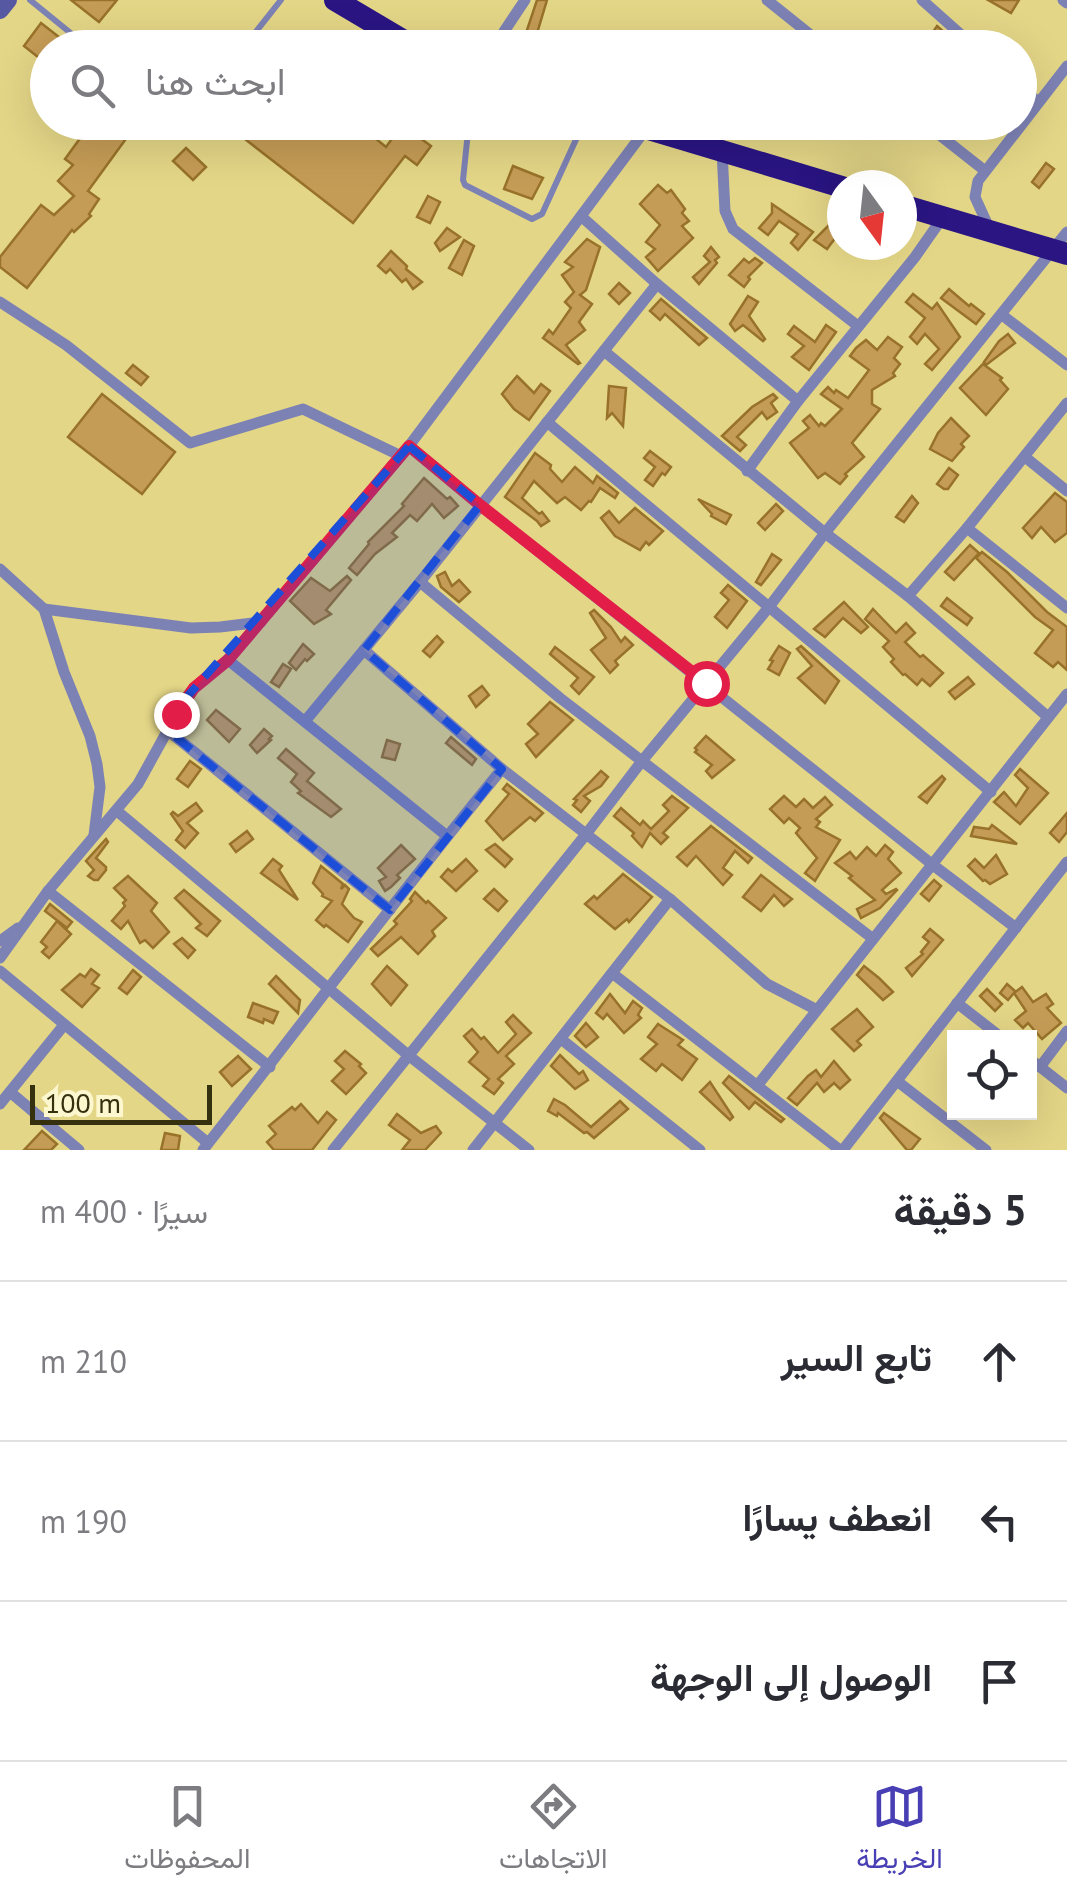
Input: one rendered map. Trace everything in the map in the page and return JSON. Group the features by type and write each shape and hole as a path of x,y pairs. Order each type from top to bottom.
{"highway":[{"path":"336,0 386,30"},
{"path":"684,140 827,182"},
{"path":"917,210 1063,245"}],"street":[{"path":"504,30 525,0"},
{"path":"767,0 804,30"},
{"path":"922,0 956,30"},
{"path":"1038,102 1067,66"},
{"path":"0,958 48,891 138,784 185,699 228,660 405,451 582,217 628,140"},
{"path":"946,140 984,170"},
{"path":"990,230 974,196 976,184 1008,140"},
{"path":"722,151 725,211 733,229 858,326"},
{"path":"582,217 798,401"},
{"path":"747,471 944,218"},
{"path":"332,1150 825,534 1063,245"},
{"path":"306,720 657,284"},
{"path":"0,302 66,345 190,443 303,409 405,451 480,505 1016,928"},
{"path":"1002,316 1067,365"},
{"path":"604,351 825,534 908,596 1048,717"},
{"path":"908,596 1067,403"},
{"path":"547,422 991,792"},
{"path":"1025,457 1067,490"},
{"path":"967,528 1067,608"},
{"path":"0,569 44,608 90,736 98,764 99,800 93,839"},
{"path":"420,582 560,698 872,938"},
{"path":"44,608 191,628 260,622"},
{"path":"364,650 502,769 670,899 766,984 817,1010"},
{"path":"228,660 447,836"},
{"path":"757,1086 1067,694"},
{"path":"168,730 390,910"},
{"path":"0,971 206,1146 502,769"},
{"path":"116,811 408,1056 530,1150"},
{"path":"612,973 842,1150 1067,862"},
{"path":"48,891 270,1067"},
{"path":"473,1150 670,899"},
{"path":"0,940 26,922"},
{"path":"957,1003 992,1030"},
{"path":"0,1104 64,1025"},
{"path":"1037,1061 1067,1031"},
{"path":"561,1039 700,1150"},
{"path":"1037,1065 1067,1088"},
{"path":"897,1081 979,1148"},
{"path":"10,1092 78,1150"}],"lane":[{"path":"30,0 67,30"},
{"path":"258,30 281,0"},
{"path":"467,140 464,185 532,219 542,214 576,140"}],"highlighted area":[{"path":"409,446 480,505 364,650 502,769 390,910 167,730 185,699"}],"building":[{"path":"71,0 117,0 99,22"},
{"path":"537,0 547,0 538,30 527,30"},
{"path":"988,0 1019,0 1011,13"},
{"path":"79,140 125,140 88,191 99,199 91,216 72,230 27,288 0,267 0,257 41,205 54,215 74,196 58,181 73,165 65,159"},
{"path":"246,140 377,140 386,147 391,140 423,140 431,146 417,165 405,156 353,223"},
{"path":"186,148 206,167 193,180 173,161"},
{"path":"1046,163 1054,169 1039,188 1032,182"},
{"path":"513,166 543,178 532,199 504,189"},
{"path":"658,185 667,193 671,190 685,209 682,213 689,221 682,226 693,238 658,271 646,257 655,249 646,242 660,225 640,204"},
{"path":"428,196 440,202 430,223 417,217"},
{"path":"772,204 813,232 798,250 791,243 798,234 779,221 768,235 759,228 772,213"},
{"path":"827,227 827,249 814,240"},
{"path":"447,228 460,237 440,251 435,243"},
{"path":"587,239 600,247 586,290 580,295 592,304 579,322 585,330 566,345 578,364 543,338 549,330 553,334 571,308 565,302 574,292 562,275 573,267 565,262"},
{"path":"464,240 474,246 462,275 449,268"},
{"path":"711,247 719,257 699,284 693,277 710,262 704,256"},
{"path":"391,251 422,282 413,289 406,279 402,282 390,269 386,273 378,266"},
{"path":"755,258 762,263 744,287 729,275 744,259 749,263"},
{"path":"619,283 630,293 619,304 609,294"},
{"path":"949,289 984,314 976,324 941,298"},
{"path":"913,294 932,309 937,303 960,337 932,370 925,364 939,349 925,334 917,344 910,337 925,318 906,302"},
{"path":"748,296 758,302 749,316 763,341 743,325 735,331 730,324"},
{"path":"661,299 707,338 699,345 665,314 660,320 650,311"},
{"path":"826,325 836,332 809,370 792,357 804,346 788,334 794,326 815,342"},
{"path":"1008,334 1015,343 986,365 984,362"},
{"path":"888,337 902,347 894,358 900,364 895,376 872,390 872,404 880,409 852,443 864,457 840,484 825,473 818,478 790,443 809,428 803,421 810,415 819,426 825,426 842,409 821,394 828,387 848,398 869,370 850,356 856,348 866,340 877,350"},
{"path":"983,364 1002,378 1008,389 986,415 960,388"},
{"path":"133,365 148,377 141,385 126,373"},
{"path":"517,376 534,393 541,384 550,391 529,420 502,394"},
{"path":"609,386 626,388 623,426 612,413 607,418"},
{"path":"102,394 175,452 142,494 68,437"},
{"path":"773,394 777,398 771,403 777,412 767,419 762,412 737,437 746,445 740,451 722,436 752,407"},
{"path":"951,418 969,436 952,461 930,449"},
{"path":"650,451 671,467 653,486 645,480 655,467 644,458"},
{"path":"535,453 551,465 550,469 562,482 575,467 593,483 597,476 618,493 615,498 600,488 581,510 565,497 557,503 534,481 522,498 549,521 541,526 505,497"},
{"path":"949,468 958,475 944,489 937,484"},
{"path":"424,478 458,506 444,518 432,504 417,521 410,515 392,533 397,537 357,575 349,568"},
{"path":"1055,493 1067,502 1067,533 1055,542 1041,527 1032,538 1023,528"},
{"path":"912,496 918,503 904,522 896,517"},
{"path":"698,499 731,515 726,524 711,516"},
{"path":"776,504 783,511 765,530 758,523"},
{"path":"635,508 663,531 640,550 615,536 601,518 609,511 619,523"},
{"path":"970,545 979,553 954,580 945,572"},
{"path":"982,552 1067,627 1067,670 1058,662 1053,667 1035,653 1053,630 976,558"},
{"path":"772,554 781,560 761,585 756,582"},
{"path":"445,572 452,586 459,580 470,592 459,602 441,587 437,576"},
{"path":"347,576 351,580 326,610 331,614 314,624 290,601 311,578 330,591"},
{"path":"728,585 747,601 727,628 715,617 729,600 721,593"},
{"path":"947,598 972,618 967,625 941,606"},
{"path":"844,602 868,627 861,633 843,618 825,637 814,629"},
{"path":"873,609 896,633 906,623 915,633 905,642 943,673 930,686 922,679 917,685 891,662 894,659 883,647 889,641 865,619"},
{"path":"594,610 621,642 625,637 633,645 615,661 618,665 610,673 591,650 606,638 590,613"},
{"path":"437,636 443,642 430,657 423,651"},
{"path":"303,644 314,654 296,670 289,663"},
{"path":"779,646 790,653 779,675 768,669"},
{"path":"801,646 839,681 825,703 798,678 812,666 797,649"},
{"path":"555,647 594,677 579,694 571,686 578,678 550,654"},
{"path":"283,664 291,669 279,687 271,682"},
{"path":"968,677 974,684 955,699 949,692"},
{"path":"482,686 489,695 476,707 469,696"},
{"path":"550,702 573,720 536,757 526,744 538,734 528,724"},
{"path":"216,710 240,729 229,742 207,720"},
{"path":"264,729 271,740 257,753 250,745"},
{"path":"706,736 734,760 712,778 706,771 712,765 695,752"},
{"path":"451,737 476,759 472,765 446,743"},
{"path":"387,740 400,744 395,760 382,757"},
{"path":"286,749 314,773 307,781 341,809 331,817 298,793 301,791 291,782 297,774 278,758"},
{"path":"190,761 201,769 188,787 177,779"},
{"path":"1020,769 1048,793 1020,824 994,802 1004,792 1016,806 1028,788 1015,775"},
{"path":"601,771 608,777 584,796 590,801 581,812 573,805 577,800 574,799"},
{"path":"942,776 945,779 927,803 919,797"},
{"path":"507,784 543,813 535,821 530,817 503,840 486,821 509,794 503,789"},
{"path":"672,796 688,808 663,833 668,837 661,844 650,833 642,847 632,836 634,833 614,816 621,808 640,825 643,821 651,829 669,811 663,805"},
{"path":"784,796 796,807 804,799 813,808 825,797 832,805 816,819 820,822 816,827 840,840 815,881 805,873 817,858 796,833 800,828 789,818 784,823 770,809"},
{"path":"196,803 202,811 187,823 198,833 185,848 176,840 183,831 171,814 178,816"},
{"path":"1067,813 1067,832 1059,842 1050,833"},
{"path":"992,825 1017,844 971,836 974,827 989,829"},
{"path":"711,826 752,858 748,863 735,851 723,868 732,875 723,885 696,856 687,866 677,857"},
{"path":"247,831 253,839 236,852 230,844"},
{"path":"106,839 108,842 96,858 106,870 94,880 88,876 94,870 86,861"},
{"path":"495,844 512,859 505,867 486,850"},
{"path":"401,845 415,859 385,891 379,881 386,877 378,868"},
{"path":"885,845 893,852 888,859 901,873 882,890 886,894 897,890 880,908 861,918 857,909 875,900 835,863 850,852 856,859 867,847 876,856"},
{"path":"996,855 1007,874 990,884 968,866 975,859 984,868"},
{"path":"273,859 282,866 279,870 298,900 261,873"},
{"path":"466,859 477,871 456,891 441,877"},
{"path":"321,866 343,884 341,889 345,885 349,889 342,904 362,922 348,942 316,920 332,901 322,896 313,883"},
{"path":"623,874 652,897 629,922 627,919 615,929 585,904 594,896 597,899"},
{"path":"761,875 792,899 784,906 774,895 761,911 743,897"},
{"path":"128,876 157,903 151,911 169,932 153,948 145,940 140,943 128,921 121,929 112,921 126,900 114,888"},
{"path":"934,880 941,886 929,901 921,894"},
{"path":"494,889 507,901 498,911 484,899"},
{"path":"184,890 220,921 207,936 196,928 201,924 175,898"},
{"path":"415,892 446,918 432,931 435,936 418,954 401,937 378,956 371,949 397,924 394,921"},
{"path":"50,904 72,922 67,928 45,911"},
{"path":"57,921 71,934 49,958 42,952 47,947 41,942"},
{"path":"930,929 943,940 912,976 906,968 923,954 929,942 923,937"},
{"path":"182,938 195,950 188,958 174,944"},
{"path":"387,966 407,985 391,1005 372,984"},
{"path":"864,966 893,992 883,1000 857,975"},
{"path":"91,969 99,975 92,984 99,988 82,1007 62,990"},
{"path":"133,970 141,977 127,994 119,988"},
{"path":"276,976 300,1000 298,1013 269,984"},
{"path":"1007,984 1015,991 1008,1000 1000,993"},
{"path":"1022,987 1033,1002 1046,994 1053,1004 1047,1008 1061,1023 1042,1039 1028,1023 1023,1028 1015,1020 1026,1011 1014,993"},
{"path":"987,989 1002,1004 995,1011 980,996"},
{"path":"610,994 625,1013 633,1001 642,1008 638,1015 641,1018 624,1033 607,1014 603,1019 596,1013"},
{"path":"253,1003 278,1012 273,1023 248,1017"},
{"path":"857,1009 873,1027 857,1041 861,1045 854,1051 832,1029"},
{"path":"513,1015 531,1033 506,1056 514,1064 498,1079 503,1083 494,1094 483,1086 489,1079 469,1062 478,1052 464,1036 472,1029 498,1053 516,1034 506,1022"},
{"path":"586,1023 598,1037 586,1047 575,1036"},
{"path":"658,1024 683,1040 678,1045 697,1059 682,1080 662,1064 656,1071 641,1059 657,1044 648,1037"},
{"path":"345,1051 366,1073 346,1094 332,1081 344,1069 335,1061"},
{"path":"560,1055 579,1074 583,1071 588,1080 575,1089 551,1066"},
{"path":"238,1056 251,1069 232,1086 220,1072"},
{"path":"834,1061 850,1080 840,1089 834,1083 824,1092 817,1083 797,1105 788,1098 808,1076 816,1070 821,1077"},
{"path":"729,1076 784,1119 781,1122 755,1102 749,1109 723,1083"},
{"path":"710,1082 733,1117 730,1120 700,1092"},
{"path":"554,1099 591,1127 620,1101 628,1109 594,1138 558,1113 557,1116 548,1111"},
{"path":"301,1104 318,1123 327,1112 336,1120 312,1150 274,1150 267,1142 276,1134 269,1126"},
{"path":"884,1113 920,1139 911,1150 880,1118"},
{"path":"397,1114 421,1133 436,1126 441,1133 425,1150 402,1150 410,1140 389,1125"},
{"path":"42,1131 57,1144 51,1150 24,1150"},
{"path":"165,1133 180,1136 178,1150 161,1150"}],"route":[{"path":"176,714 194,688 228,660 409,446 706,683"}]}
